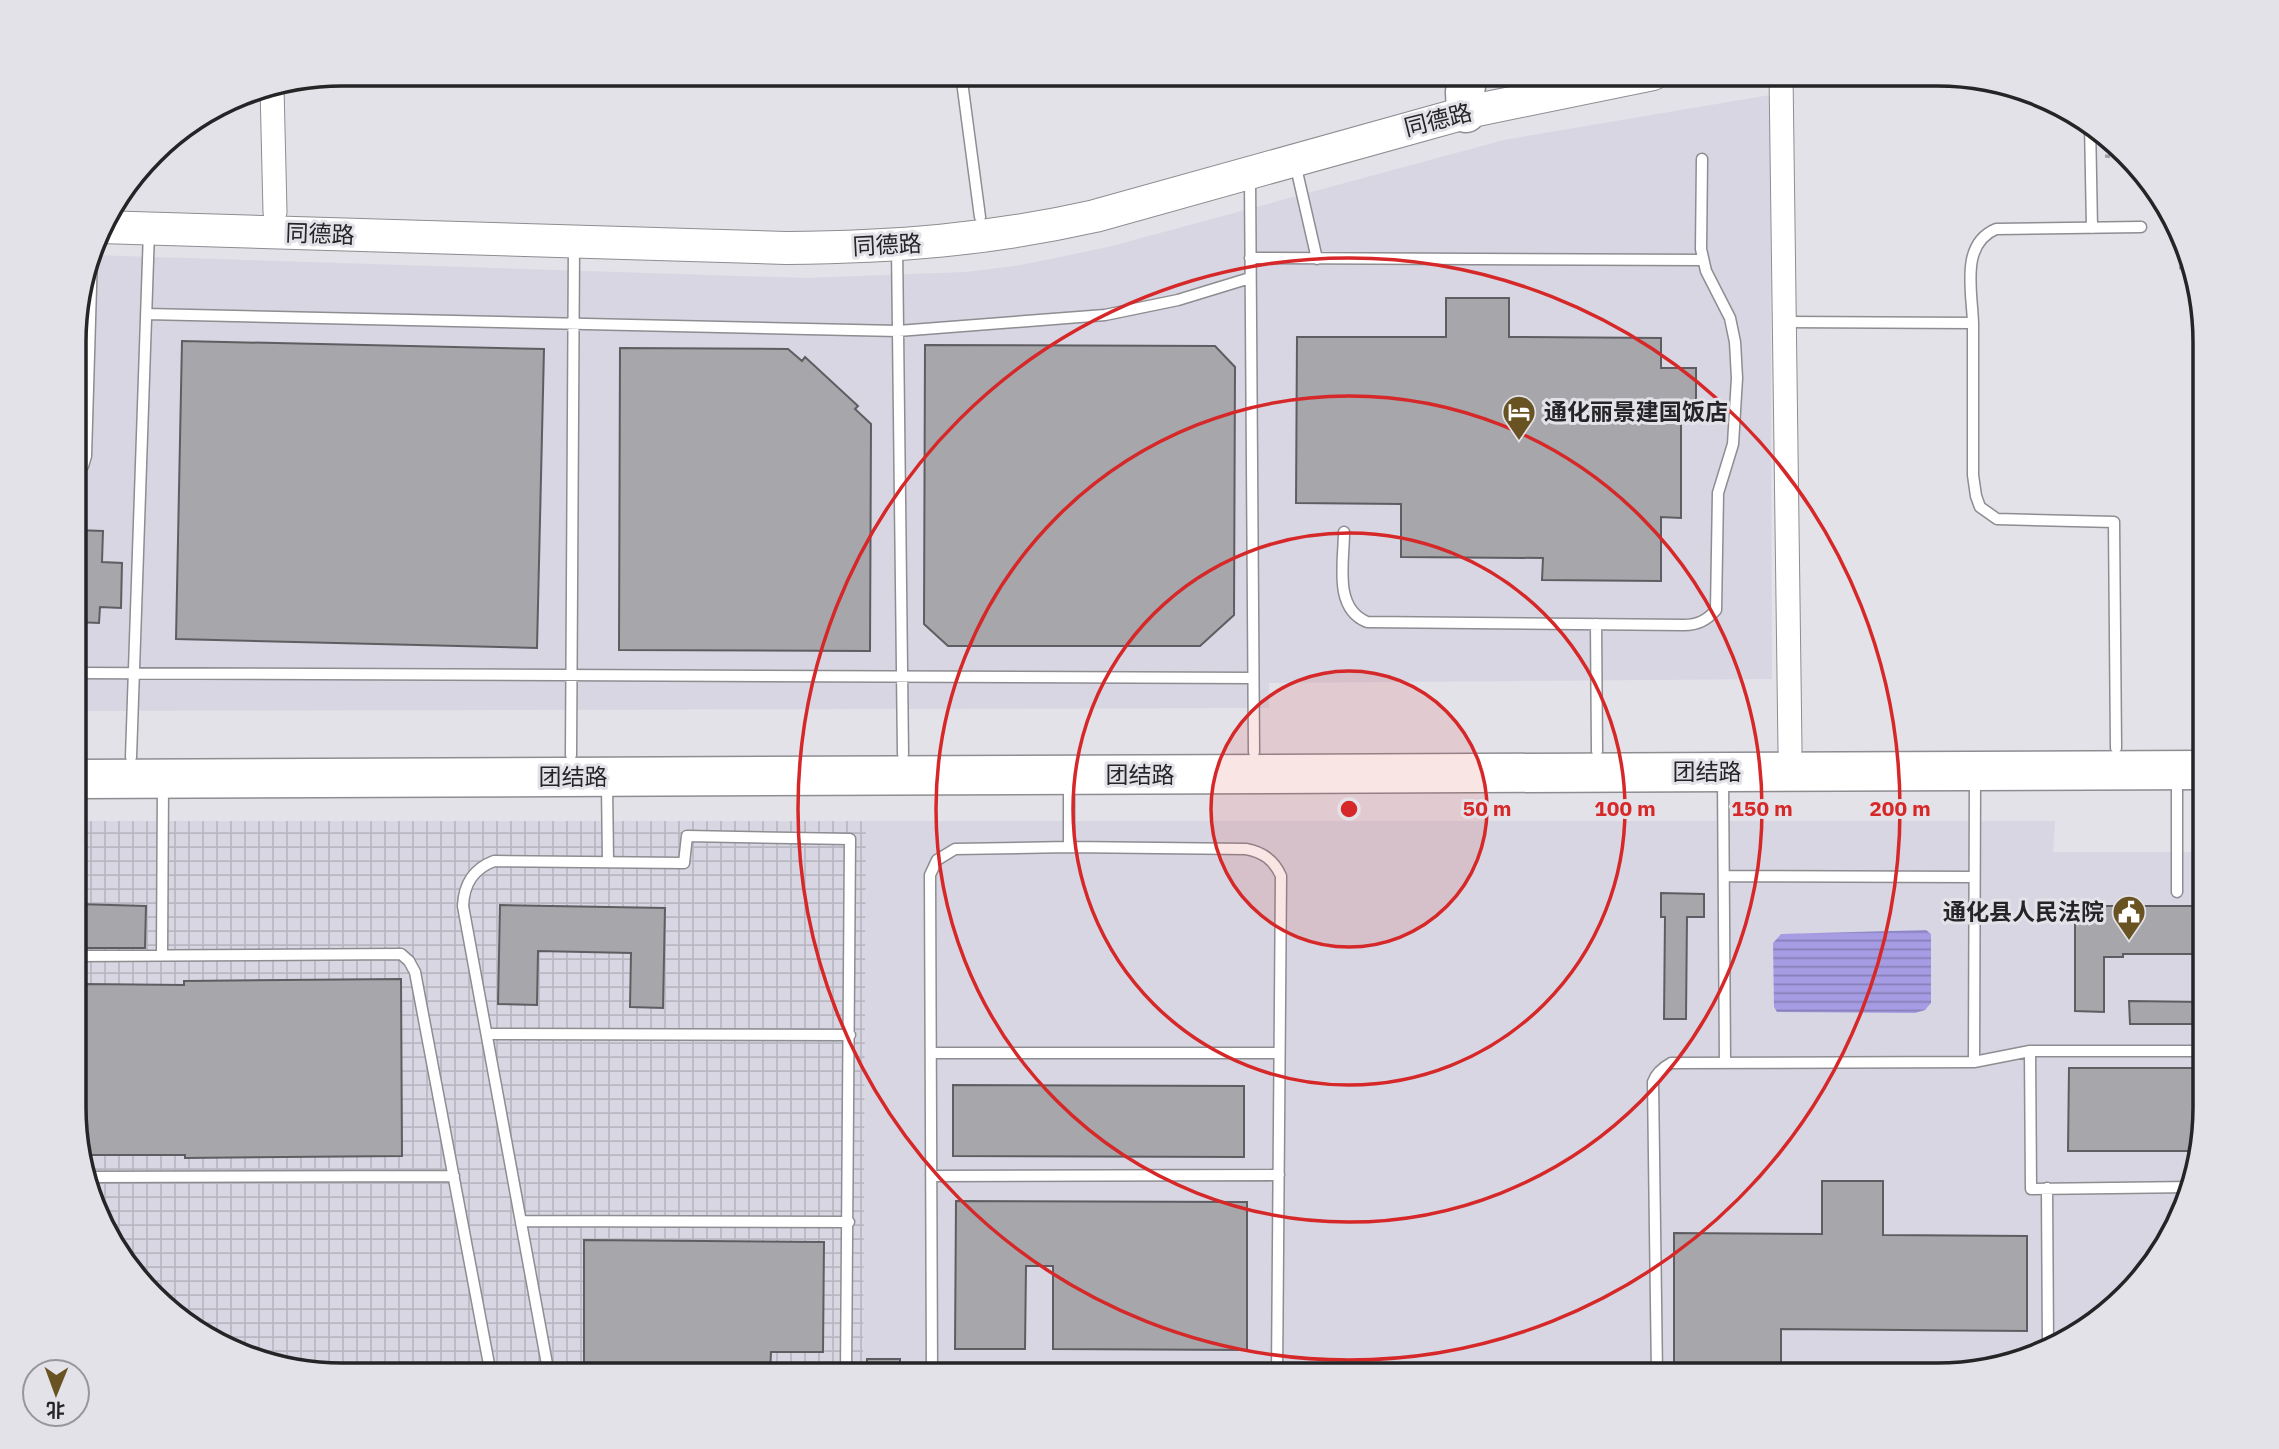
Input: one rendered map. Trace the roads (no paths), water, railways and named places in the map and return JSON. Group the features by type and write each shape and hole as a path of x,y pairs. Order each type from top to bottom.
{"highway":[{"name":"团结路","path":"86,757 2116,748 2193,762"},
{"name":"团结路","path":"86,779 1975,771 2193,763"}],"main road":[{"name":"同德路","path":"124,207 786,227 905,225 1043,207 1494,86"},
{"name":"同德路","path":"112,228 786,247 897,246 952,241 1047,227 1143,204 1294,160 1466,93 1551,93 1589,86"}],"street":[{"path":"1781,86 1790,750"},
{"path":"272,95 275,212"}],"lane":[{"path":"963,86 980,217"},
{"path":"2090,137 2092,228"},
{"path":"1344,531 1344,598 1351,612 1367,622 1692,625 1706,620 1716,610 1718,493 1732,444 1736,411 1736,354 1730,318 1703,260 1702,159"},
{"path":"1294,160 1317,259"},
{"path":"1250,173 1254,752"},
{"path":"2116,748 2113,522 1997,519 1980,507 1976,496 1973,475 1971,257 1983,236 1996,229 2141,227"},
{"path":"131,757 149,229"},
{"path":"571,755 574,241"},
{"path":"897,246 903,754"},
{"path":"1250,258 1703,260"},
{"path":"146,313 898,331 1105,315 1178,300 1251,278"},
{"path":"86,456 91,292"},
{"path":"1784,322 1973,323"},
{"path":"1597,624 1597,751"},
{"path":"86,673 1253,678"},
{"path":"1974,1062 1975,771"},
{"path":"1723,772 1725,1063"},
{"path":"1069,775 1069,847"},
{"path":"607,777 608,862"},
{"path":"162,955 163,778"},
{"path":"2177,892 2193,783"},
{"path":"547,1363 463,906 466,888 473,875 494,861 684,863 687,836 850,839 846,1363"},
{"path":"932,1363 930,875 937,860 955,849 1069,847 1246,849 1263,854 1281,876 1277,1363"},
{"path":"1724,876 1975,877"},
{"path":"86,956 401,954 405,957 415,972 489,1363"},
{"path":"486,1034 850,1035"},
{"path":"1657,1363 1653,1082 1658,1072 1671,1063 1974,1062 2030,1051 2193,1051"},
{"path":"2030,1051 2031,1189 2181,1187"},
{"path":"931,1053 1279,1053"},
{"path":"931,1176 1279,1175"},
{"path":"95,1178 454,1176"},
{"path":"2047,1188 2048,1338"},
{"path":"521,1221 849,1222"}],"place":[{"name":"通化丽景建国饭店","path":"1519,442"},
{"name":"通化县人民法院","path":"2129,942"}]}
